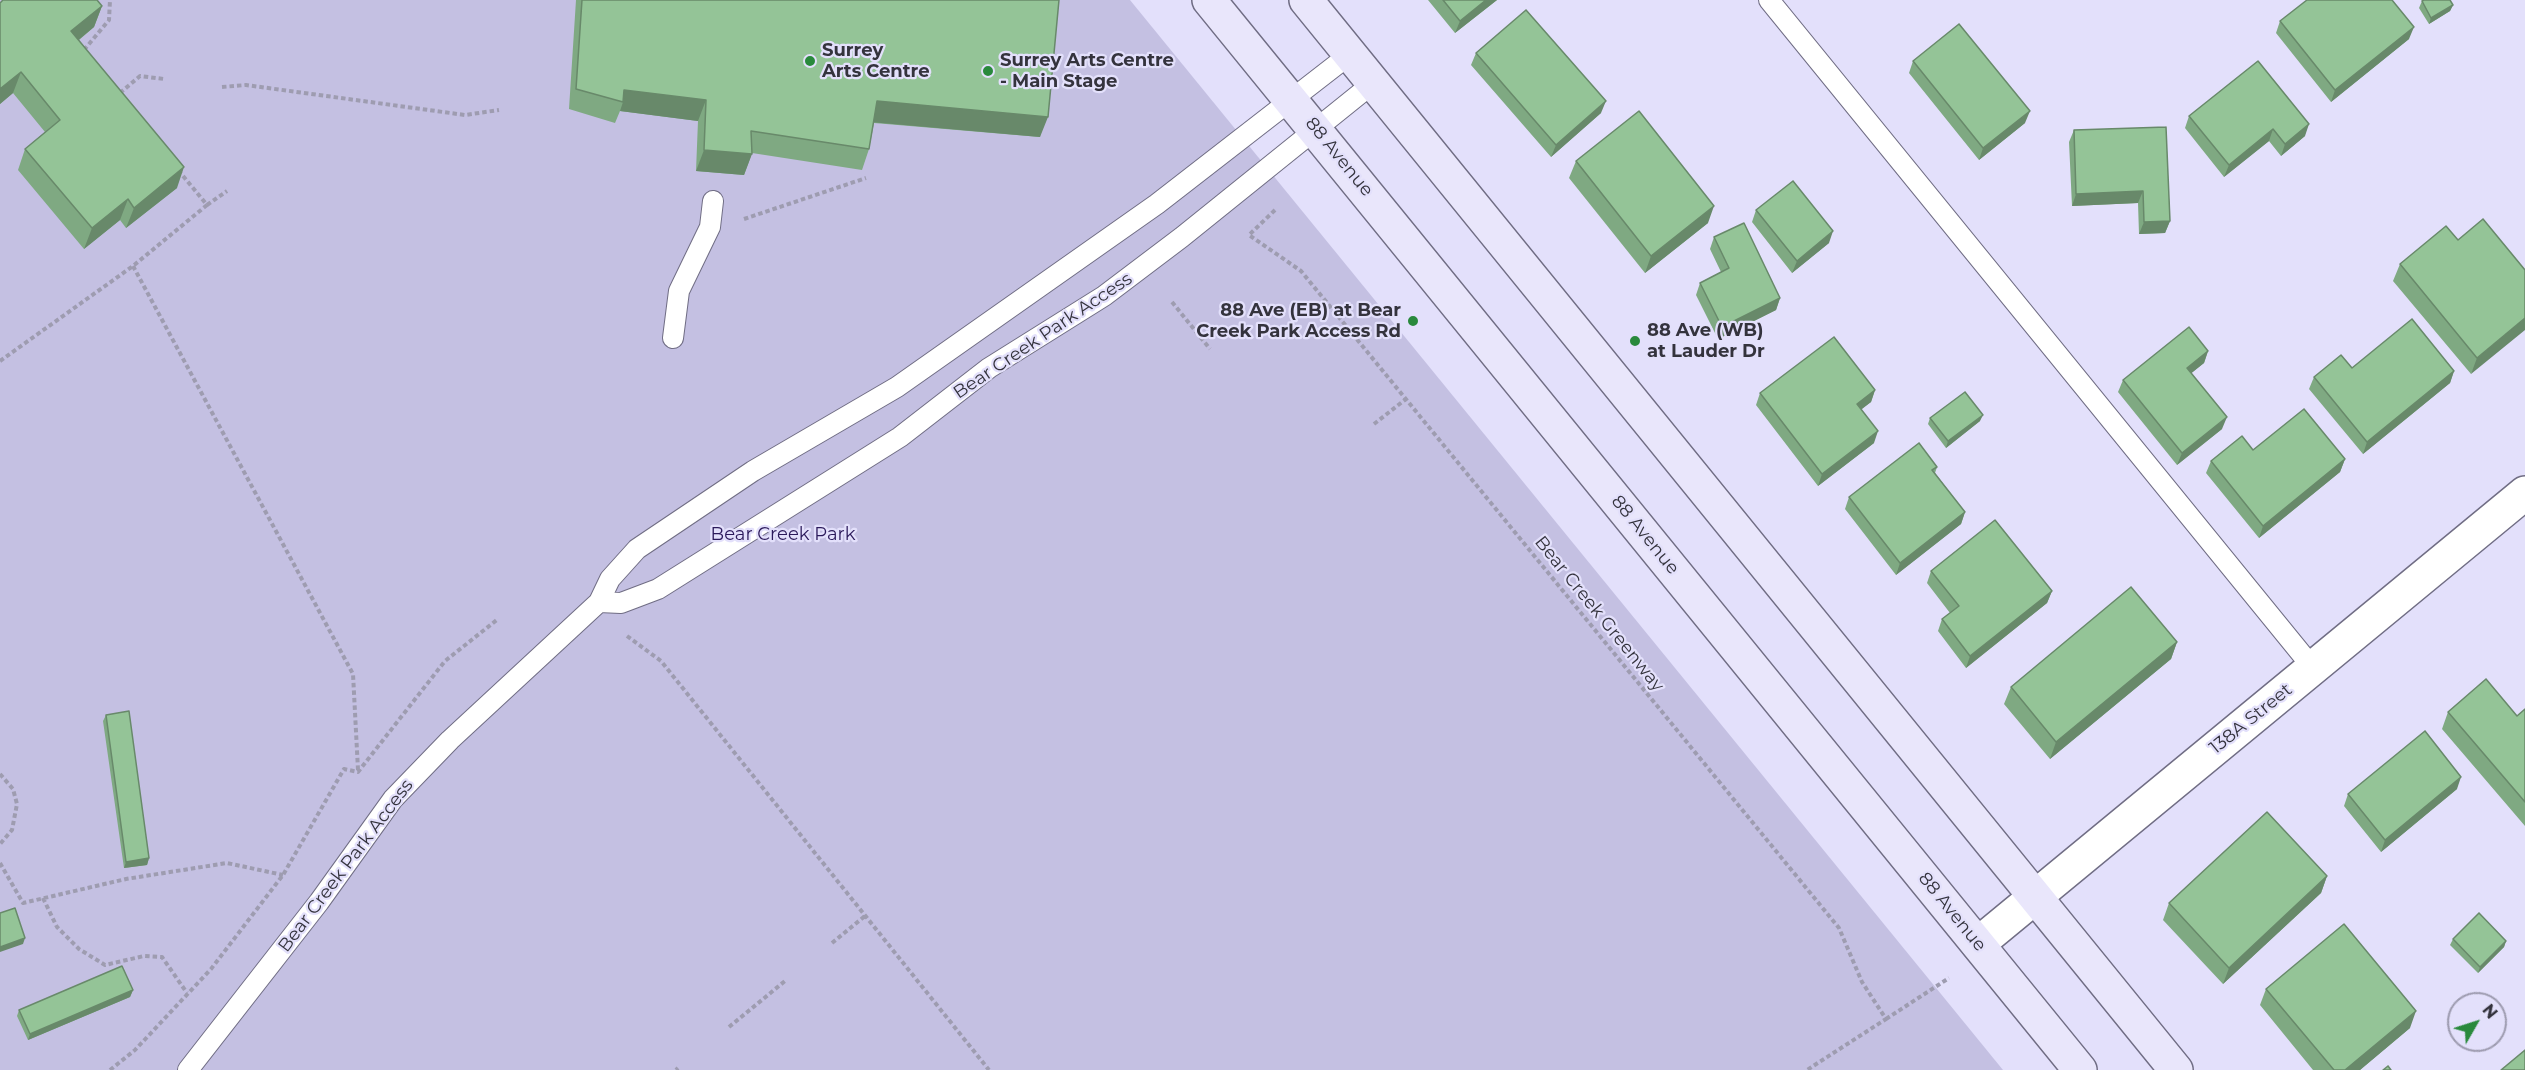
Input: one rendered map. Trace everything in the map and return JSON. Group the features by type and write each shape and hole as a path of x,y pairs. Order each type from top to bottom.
{"main road":[{"name":"88 Avenue","path":"1209,0 2080,1070"},
{"path":"1306,0 2176,1070"}],"street":[{"name":"138A Street","path":"1978,944 2525,493"}],"lane":[{"path":"1769,0 2313,668"},
{"name":"Bear Creek Park Access","path":"188,1070 319,902 393,799 450,740 599,602 610,579 637,549 753,471 897,387 1157,204 1349,55"},
{"name":"Bear Creek Park Access","path":"599,602 621,603 658,589 900,436 989,368 1104,296 1182,237 1372,84"},
{"path":"673,338 679,291 710,227 713,201"}],"path":[{"path":"83,52 109,20 110,0"},
{"path":"125,104 118,94 140,76 164,78"},
{"path":"222,87 246,85 465,115 499,110"},
{"path":"177,168 207,206"},
{"path":"741,220 866,178"},
{"path":"0,361 133,266 227,191"},
{"name":"Bear Creek Greenway","path":"1279,206 1249,235 1301,271 1839,928 1862,982 1886,1019"},
{"path":"133,266 353,674 358,772"},
{"path":"1172,302 1210,349"},
{"path":"1374,424 1406,399"},
{"path":"358,772 445,661 498,619"},
{"path":"623,631 633,642 661,661 989,1070"},
{"path":"111,1070 135,1050 211,969 283,875 344,769 358,772"},
{"path":"0,774 13,789 17,804 12,830 0,844"},
{"path":"0,863 22,903 126,879 227,863 283,875"},
{"path":"43,898 57,927 79,949 105,965 144,956 162,957 187,993"},
{"path":"832,943 865,916"},
{"path":"1807,1070 1949,978"},
{"path":"729,1026 785,981"}],"green space":[{"name":"Bear Creek Park","path":"0,0 1130,0 2003,1070 0,1070"}],"building":[{"path":"3,0 97,0 102,6 71,31 184,167 134,208 128,199 92,228 25,149 60,120 21,72 0,89 0,3"},
{"name":"Surrey Arts Centre","path":"582,0 1059,0 1048,117 877,101 869,149 751,131 752,154 704,150 706,100 624,90 623,102 576,89"},
{"path":"1443,0 1486,0 1460,21"},
{"path":"2307,0 2392,0 2414,27 2335,90 2280,21"},
{"path":"2450,0 2453,5 2431,18 2422,1"},
{"path":"1526,10 1606,101 1556,145 1476,53"},
{"path":"1959,24 2030,111 1983,148 1913,61"},
{"path":"2258,61 2309,124 2285,144 2273,129 2229,165 2189,116"},
{"path":"1639,111 1714,206 1651,256 1576,161"},
{"path":"2166,127 2170,221 2144,222 2143,191 2076,194 2074,130"},
{"path":"1793,181 1833,231 1797,261 1756,210"},
{"path":"2483,219 2525,270 2525,318 2477,358 2400,264 2446,226 2458,240"},
{"path":"1744,223 1780,298 1722,327 1700,283 1729,268 1714,237"},
{"path":"2412,319 2454,371 2367,442 2314,377 2341,355 2352,368"},
{"path":"2189,327 2208,351 2187,368 2227,417 2182,453 2123,380"},
{"path":"1834,337 1875,390 1857,404 1878,431 1822,474 1760,393"},
{"path":"1965,392 1983,415 1948,441 1930,418"},
{"path":"2304,409 2345,459 2263,526 2211,461 2242,436 2253,450"},
{"path":"1919,443 1937,467 1932,470 1965,512 1900,563 1849,497"},
{"path":"1995,520 2052,591 1970,656 1942,619 1959,606 1931,571"},
{"path":"2131,587 2177,642 2056,742 2011,687"},
{"path":"2486,679 2517,716 2525,709 2525,802 2448,712"},
{"path":"129,711 149,858 126,862 106,715"},
{"path":"2425,731 2461,777 2385,840 2348,794"},
{"path":"2267,812 2327,876 2229,968 2169,903"},
{"path":"15,908 25,938 0,947 0,913"},
{"path":"2479,913 2506,941 2480,967 2453,939"},
{"path":"2344,924 2416,1011 2345,1070 2334,1070 2266,989"},
{"path":"122,966 133,990 30,1034 19,1010"},
{"path":"2525,1050 2525,1070 2501,1070"}],"place":[{"name":"Surrey Arts Centre","path":"810,61"},
{"name":"Surrey Arts Centre - Main Stage","path":"988,71"},
{"name":"88 Ave (EB) at Bear Creek Park Access Rd","path":"1413,321"},
{"name":"88 Ave (WB) at Lauder Dr","path":"1635,341"}]}
